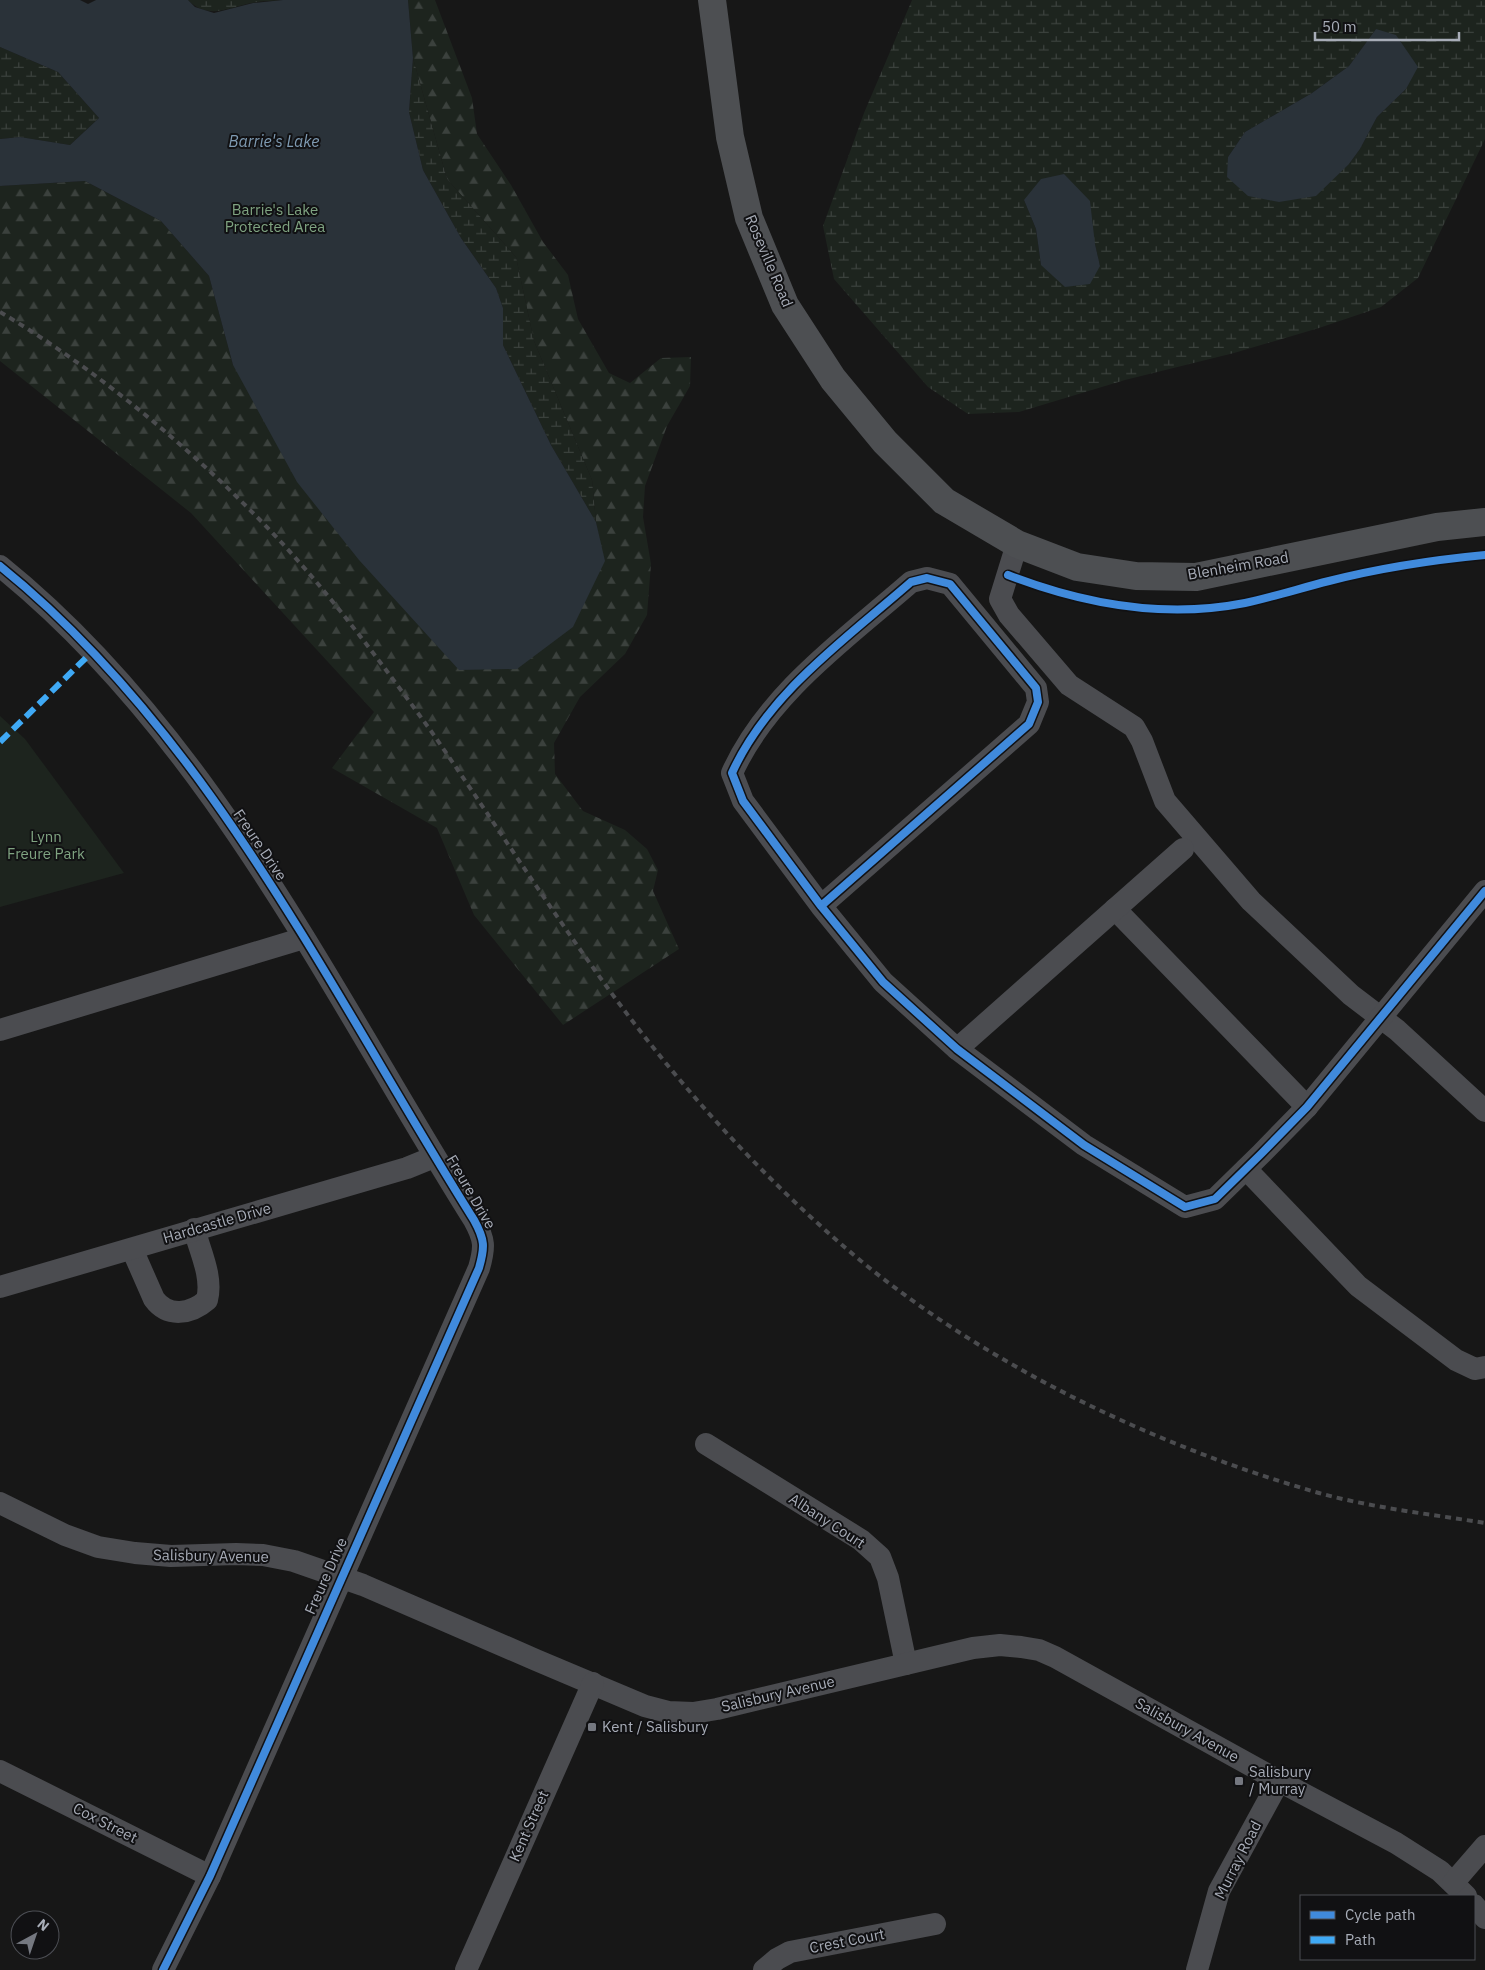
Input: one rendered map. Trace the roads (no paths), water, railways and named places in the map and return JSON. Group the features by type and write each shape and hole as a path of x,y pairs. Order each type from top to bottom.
{"main road":[{"name":"Roseville Road","path":"712,0 730,137 749,218 785,305 833,379 885,442 944,501"},
{"name":"Blenheim Road","path":"944,501 1017,544 1077,567 1136,576 1196,576 1437,527 1485,522"}],"street":[{"path":"1017,544 1000,599 1008,615 1069,685 1134,727 1142,741 1165,801 1251,901 1351,995 1381,1017 1485,1111"},
{"name":"Freure Drive","path":"0,566 72,629 115,674 155,722 217,806 287,909 483,1236 483,1255 478,1268 210,1876 163,1970"},
{"path":"821,906 1029,724 1038,702 1036,688 950,584 927,578 911,582 791,688 766,716 739,757 732,773 743,801 821,906 883,982 957,1049 1084,1145 1186,1207 1215,1199 1308,1106 1485,891"},
{"path":"957,1049 1183,849"},
{"path":"1115,909 1308,1106"},
{"path":"0,1030 304,938"},
{"name":"Hardcastle Drive","path":"0,1287 407,1168 434,1157"},
{"path":"1246,1169 1358,1286 1456,1360 1475,1369 1485,1367"},
{"path":"132,1249 154,1299 159,1306 174,1312 192,1310 207,1300 210,1291 194,1229"},
{"name":"Albany Court","path":"706,1444 861,1540 880,1557 888,1578 906,1664"},
{"name":"Salisbury Avenue","path":"0,1503 64,1535 98,1547 171,1556 263,1555 294,1561 341,1577 645,1706 668,1712 693,1714 717,1709 974,1648 1000,1645 1039,1650 1076,1668 1279,1781 1396,1843 1440,1871 1460,1889"},
{"name":"Kent Street","path":"466,1970 593,1683"},
{"name":"Cox Street","path":"0,1770 210,1876"},
{"name":"Murray Road","path":"1197,1970 1219,1891 1279,1781"},
{"path":"1460,1889 1485,1846"},
{"path":"1475,1905 1485,1918"},
{"name":"Crest Court","path":"764,1970 790,1952 935,1924"}],"water":[{"name":"Barrie's Lake","path":"0,0 80,0 88,4 96,0 188,0 195,7 214,13 253,3 283,0 408,0 413,58 409,112 423,170 461,238 496,288 503,308 503,345 551,445 596,522 605,561 573,627 517,669 459,670 359,560 297,482 233,365 209,276 161,221 85,181 0,186 0,139 20,137 70,145 99,118 58,72 0,47"},
{"path":"1376,29 1396,35 1418,67 1406,89 1377,117 1360,149 1349,164 1316,196 1279,202 1248,196 1227,177 1228,157 1245,132 1312,93 1349,66"},
{"path":"1064,174 1090,201 1095,244 1100,266 1090,284 1065,287 1041,265 1036,229 1024,200 1041,179"}],"railway":[{"path":"0,312 68,356 166,432 256,516 303,566 369,647 411,703 573,940 653,1048 718,1123 787,1195 861,1261 911,1300 965,1336 1078,1400 1138,1428 1258,1474 1319,1493 1381,1507 1485,1523"}],"place":[{"name":"Kent / Salisbury","path":"592,1727"},
{"name":"Salisbury / Murray","path":"1239,1781"}],"park label":[{"name":"Barrie's Lake Protected Area","path":"275,218"},
{"name":"Lynn Freure Park","path":"46,846"}]}
